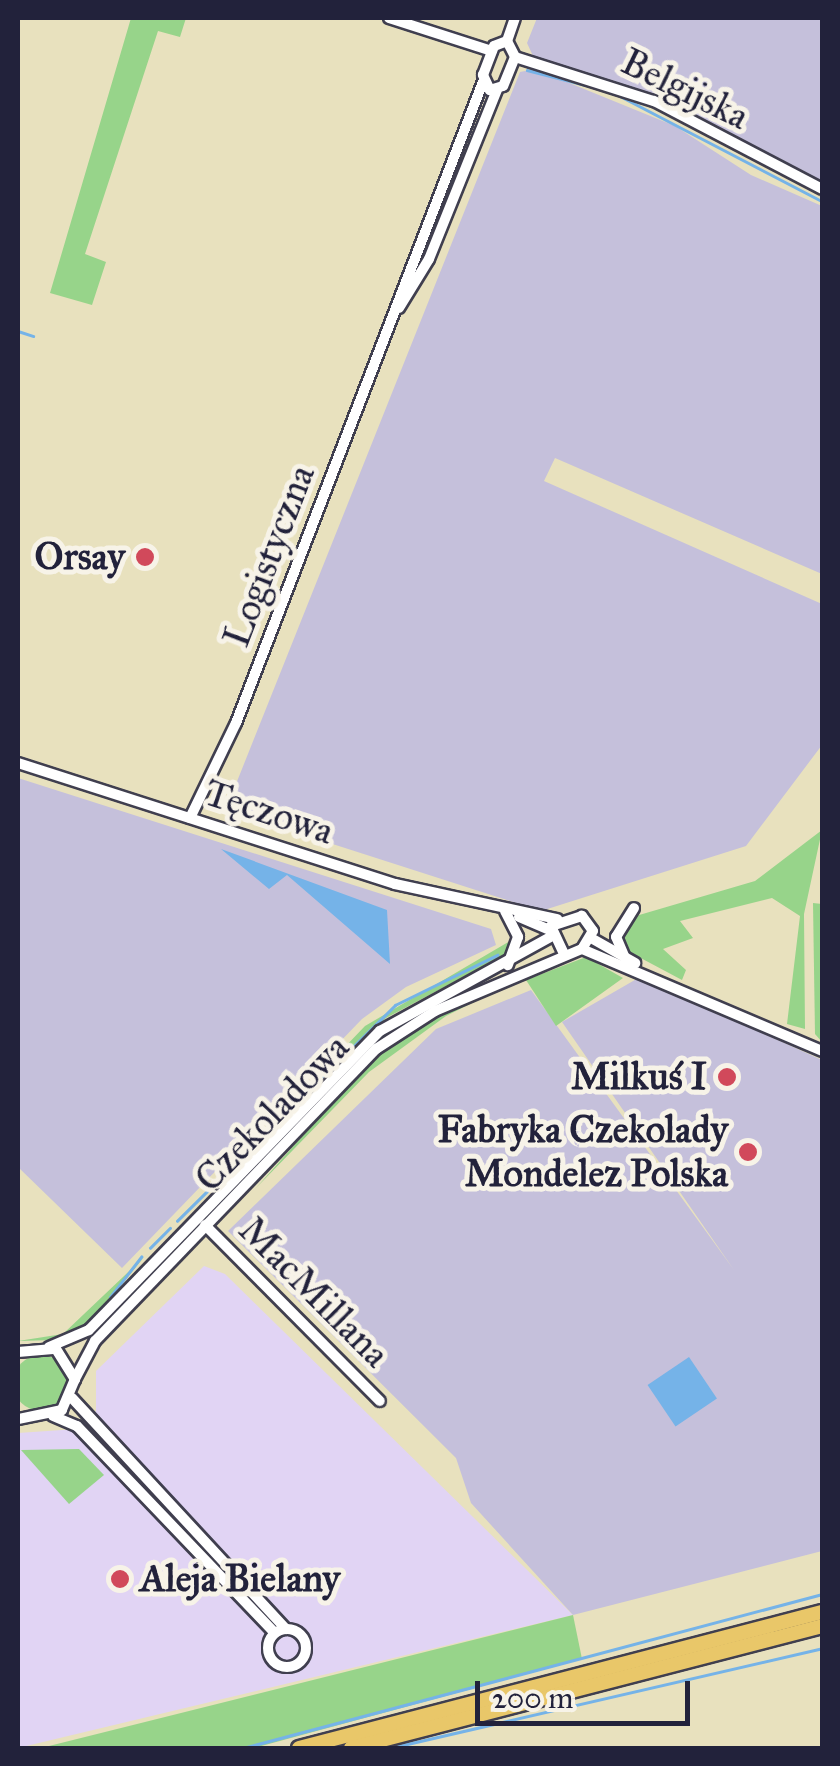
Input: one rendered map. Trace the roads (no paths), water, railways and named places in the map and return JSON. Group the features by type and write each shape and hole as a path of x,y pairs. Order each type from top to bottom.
{"highway":[{"path":"299,1748 822,1612"},
{"path":"351,1748 822,1626"},
{"path":"750,1645 822,1636"}],"street":[{"path":"389,18 492,51 507,41 515,18"},
{"path":"507,41 516,57"},
{"name":"Logistyczna","path":"190,818 396,313 492,51"},
{"name":"Logistyczna","path":"396,313 430,259 496,90 516,57"},
{"name":"Belgijska","path":"516,57 654,101 822,188"},
{"path":"482,82 496,90"},
{"name":"Tęczowa","path":"18,763 506,912 556,919"},
{"path":"626,959 616,936 634,908"},
{"path":"506,912 549,934 563,952 582,948 685,989"},
{"path":"506,912 518,937 508,965"},
{"path":"549,934 556,919 582,916 591,938 626,959 822,1051"},
{"name":"Czekoladowa","path":"48,1346 89,1330 380,1031 508,965 549,934"},
{"path":"582,948 591,938"},
{"name":"Czekoladowa","path":"72,1398 86,1350 376,1048 563,952"},
{"name":"MacMillana","path":"205,1225 380,1401"},
{"path":"21,1348 48,1346 76,1379"},
{"path":"53,1416 72,1398 147,1489"},
{"path":"18,1412 36,1418"},
{"path":"18,1420 53,1416 74,1423 220,1562 280,1631"}],"water":[{"path":"221,849 387,910 390,964 287,875 269,889"},
{"path":"689,1357 717,1398 676,1426 648,1385"}],"waterway":[{"path":"527,70 593,87"},
{"path":"620,96 822,201"},
{"path":"18,331 33,336"},
{"path":"177,1221 395,1005 497,955"},
{"path":"150,1248 170,1228"},
{"path":"110,1297 141,1257"},
{"path":"243,1748 822,1594"},
{"path":"390,1748 822,1648"}],"place":[{"name":"Orsay","path":"145,557"},
{"name":"Milkuś I","path":"727,1077"},
{"name":"Fabryka Czekolady Mondelez Polska","path":"748,1152"},
{"name":"Aleja Bielany","path":"120,1579"}]}
